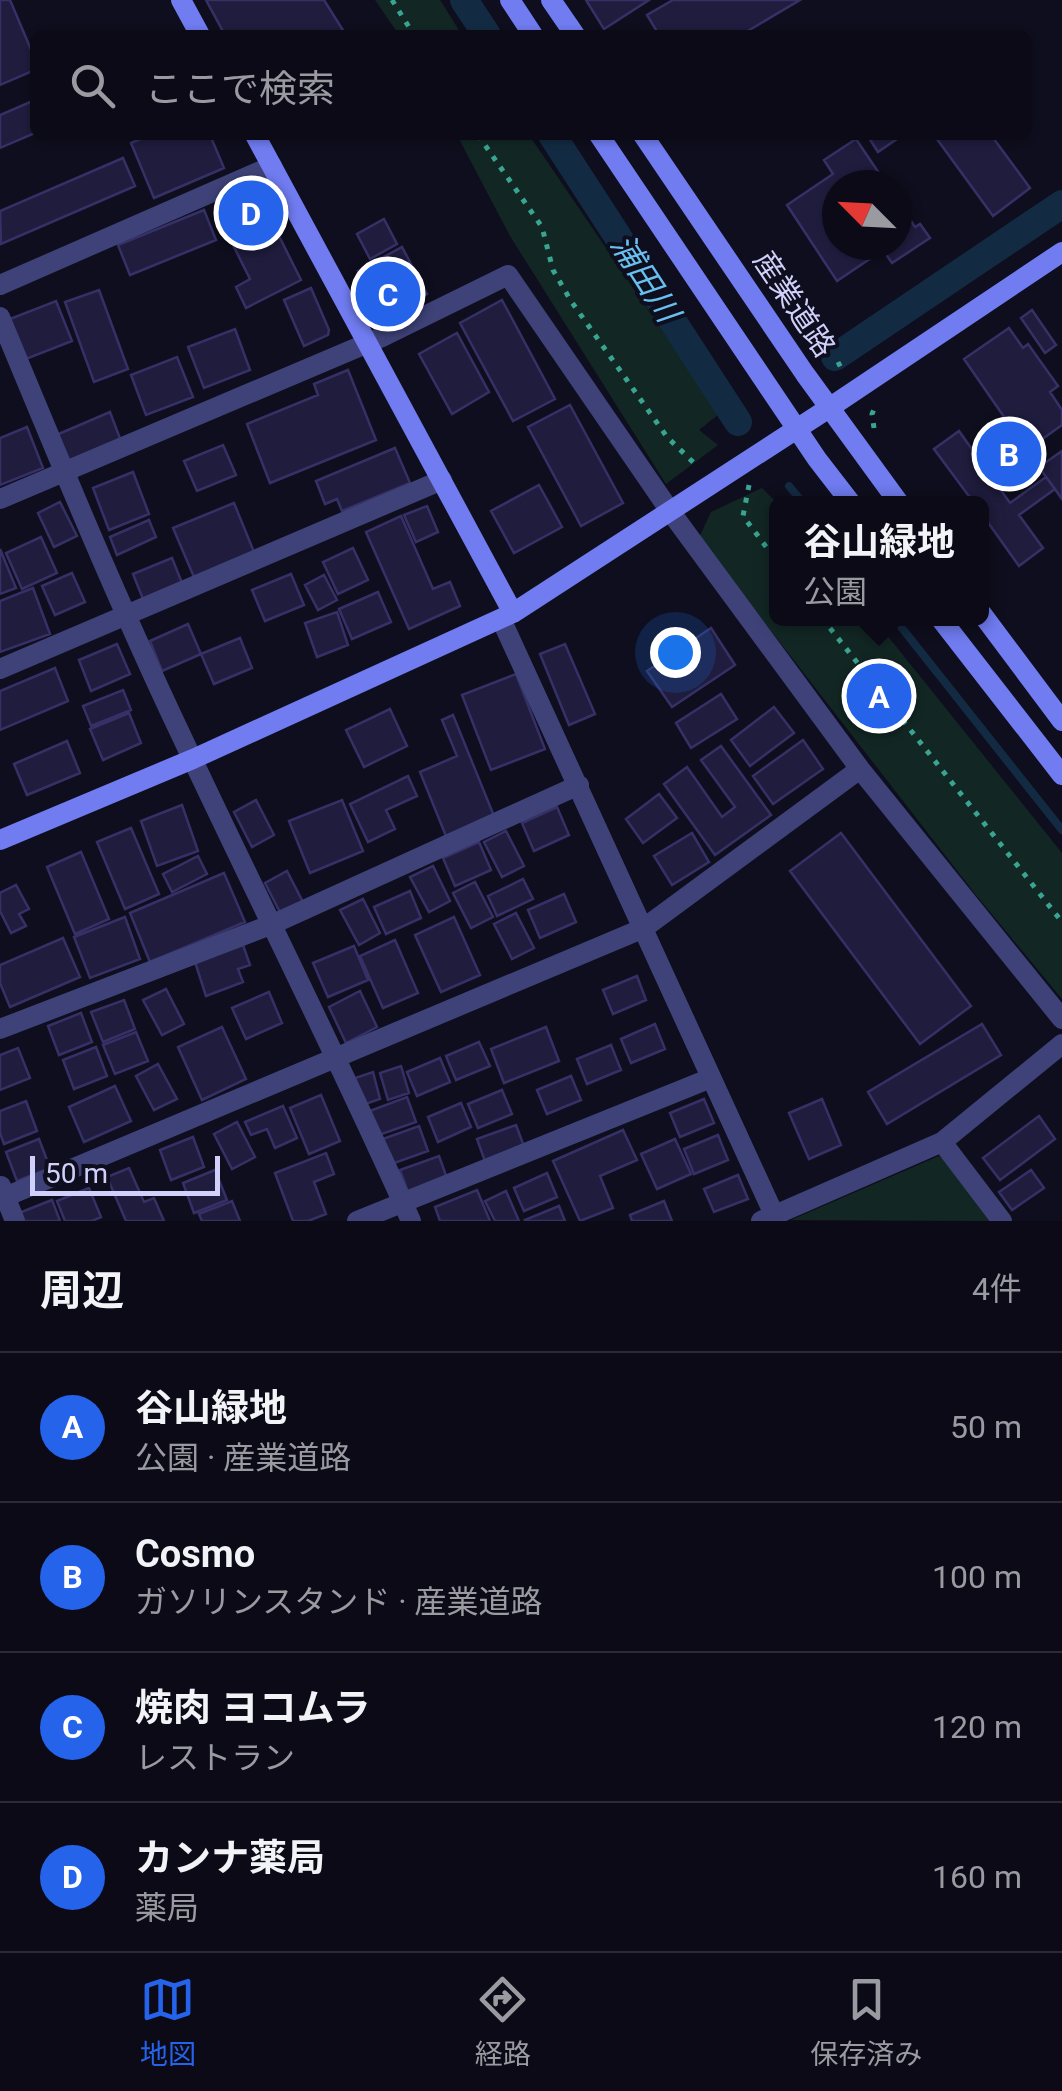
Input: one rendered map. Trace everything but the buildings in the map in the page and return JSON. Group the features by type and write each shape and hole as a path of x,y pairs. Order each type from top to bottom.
{"street":[{"path":"181,0 197,30"},
{"path":"510,0 530,30"},
{"path":"551,0 572,30"},
{"path":"258,140 442,480 507,616 771,1219 942,1142 1062,1044"},
{"path":"603,140 845,496"},
{"name":"産業道路","path":"646,140 893,496"},
{"path":"0,285 272,166"},
{"path":"0,840 192,759 507,616 1062,252"},
{"path":"0,499 368,342 508,275 670,510 860,769 1062,1019"},
{"path":"0,318 126,616 407,1211"},
{"path":"0,670 442,480"},
{"path":"989,623 1062,722"},
{"path":"946,626 1062,775"},
{"path":"16,1221 2,1193 336,1059 644,928 860,769"},
{"path":"0,1029 273,924 579,785"},
{"path":"357,1221 407,1211 711,1078"},
{"path":"942,1142 1002,1221"}],"path":[{"path":"392,0 411,30"},
{"path":"481,140 542,227 553,270 571,301 667,437 696,465"},
{"path":"876,405 871,412 879,440"},
{"path":"749,484 743,516 769,551"},
{"path":"828,626 1062,922"}],"green space":[{"path":"375,0 440,0 459,30 396,30"},
{"path":"460,140 532,140 719,414 699,430 718,445 666,484 510,236"},
{"path":"762,488 770,496 769,626 880,626 1062,853 1062,999 976,895 699,538 711,512"},
{"path":"939,1156 950,1164 993,1221 791,1220"}],"waterway":[{"name":"浦田川","path":"464,0 484,30"},
{"name":"浦田川","path":"555,140 738,422"},
{"name":"浦田川","path":"835,357 1062,204"},
{"path":"789,486 797,496"},
{"path":"900,626 1062,830"}],"place":[{"name":"カンナ薬局","path":"251,213"},
{"name":"焼肉 ヨコムラ","path":"388,294"},
{"name":"Cosmo","path":"1009,454"},
{"name":"谷山緑地","path":"879,696"}]}
